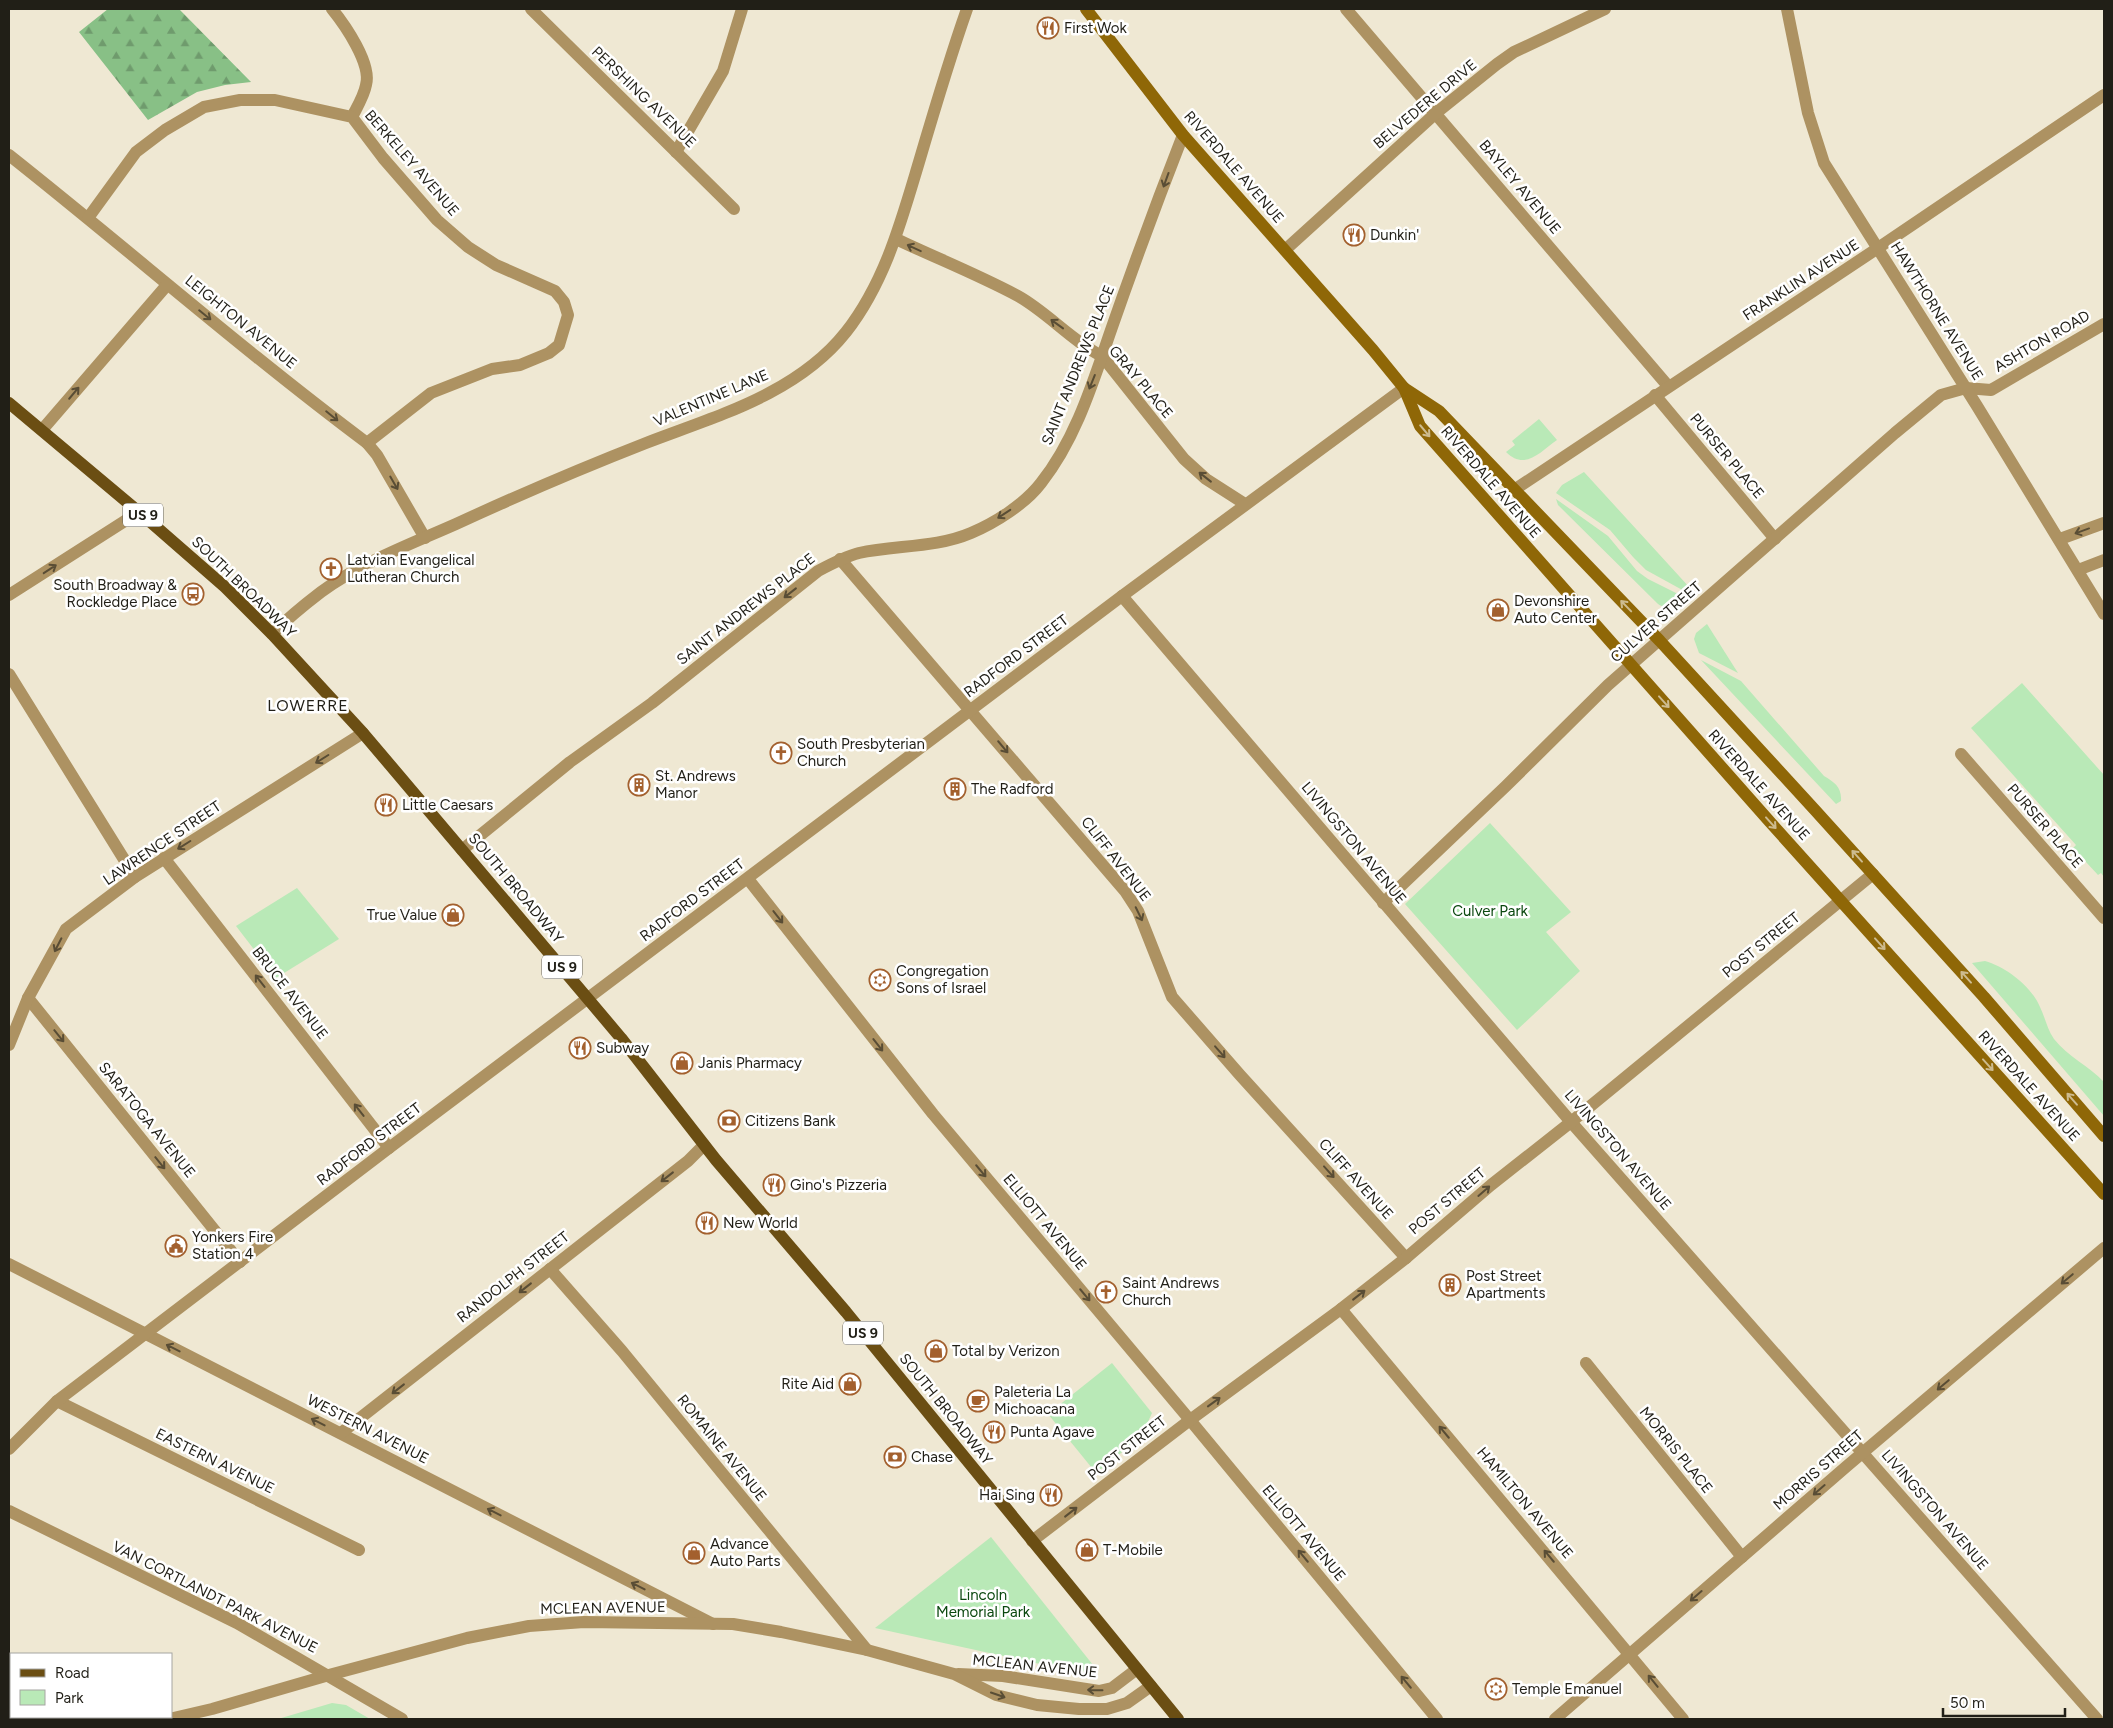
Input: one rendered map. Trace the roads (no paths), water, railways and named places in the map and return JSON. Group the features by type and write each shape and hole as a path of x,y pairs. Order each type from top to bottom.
{"main road":[{"name":"RIVERDALE AVENUE","path":"1086,9 1183,135 1373,350 1404,388 1420,426 2104,1194"},
{"name":"RIVERDALE AVENUE","path":"1404,388 1439,411 1660,641 1984,997 2104,1136"},
{"name":"SOUTH BROADWAY","path":"9,403 225,587 272,634 363,733 588,998 704,1145 846,1312 1178,1719"}],"street":[{"path":"332,9 358,48 366,68 367,84 352,117"},
{"name":"PERSHING AVENUE","path":"530,9 734,209"},
{"path":"676,152 723,71 742,9"},
{"name":"VALENTINE LANE","path":"272,634 323,590 371,562 561,477 755,400 796,378 825,354 846,332 879,280 896,239 947,68 967,9"},
{"name":"BAYLEY AVENUE","path":"1346,9 1668,386"},
{"name":"BELVEDERE DRIVE","path":"1285,250 1436,113 1514,52 1605,9"},
{"name":"HAWTHORNE AVENUE","path":"1787,9 1808,113 1824,163 1966,388 2104,614"},
{"name":"FRANKLIN AVENUE","path":"1514,490 2104,95"},
{"name":"BERKELEY AVENUE","path":"88,218 136,152 165,130 204,108 240,100 274,100 352,117 383,158 437,220 468,247 496,265 555,291 564,302 568,315 559,345 549,354 520,365 492,370 431,393 367,443"},
{"name":"SAINT ANDREWS PLACE","path":"462,850 570,762 652,703 818,571 840,559 859,553 952,539 970,533 990,523 1024,500 1039,486 1064,449 1102,356 1183,135"},
{"name":"LEIGHTON AVENUE","path":"9,155 367,443 377,454 425,538"},
{"name":"GRAY PLACE","path":"896,239 1019,296 1072,334 1089,350 1102,356 1184,459 1206,479 1245,504"},
{"path":"42,430 167,284"},
{"name":"ASHTON ROAD","path":"1966,388 1991,390 2104,324"},
{"name":"RADFORD STREET","path":"9,1448 57,1401 389,1148 1122,596 1404,388"},
{"name":"CULVER STREET","path":"1384,903 1608,685 1895,433 1941,395 1966,388"},
{"name":"PURSER PLACE","path":"1655,395 1775,539"},
{"path":"9,595 139,512"},
{"path":"2060,540 2104,523"},
{"name":"CLIFF AVENUE","path":"840,559 1128,896 1138,911 1172,997 1240,1076 1406,1258"},
{"path":"2078,570 2104,560"},
{"name":"LIVINGSTON AVENUE","path":"1122,596 1571,1122 2097,1719"},
{"path":"9,674 135,877"},
{"name":"LAWRENCE STREET","path":"9,1045 28,998 66,929 135,877 363,733"},
{"name":"PURSER PLACE","path":"1961,754 2104,918"},
{"name":"BRUCE AVENUE","path":"164,858 389,1148"},
{"name":"POST STREET","path":"1032,1541 1406,1258 1491,1184 1571,1122 1873,874"},
{"name":"ELLIOTT AVENUE","path":"748,879 933,1114 1190,1420 1437,1719"},
{"name":"SARATOGA AVENUE","path":"28,998 240,1262"},
{"name":"RANDOLPH STREET","path":"341,1433 688,1161 704,1145"},
{"name":"MORRIS STREET","path":"1554,1719 1863,1452 2104,1248"},
{"name":"WESTERN AVENUE","path":"9,1264 713,1624"},
{"name":"ROMAINE AVENUE","path":"550,1269 622,1351 867,1650"},
{"name":"HAMILTON AVENUE","path":"1341,1309 1683,1719"},
{"name":"MORRIS PLACE","path":"1586,1363 1742,1557"},
{"name":"EASTERN AVENUE","path":"57,1401 359,1550"},
{"name":"VAN CORTLANDT PARK AVENUE","path":"9,1511 237,1623 402,1719"},
{"name":"MCLEAN AVENUE","path":"169,1719 212,1709 328,1675 467,1638 529,1626 584,1622 733,1624 781,1632 867,1650 954,1674 996,1695 1037,1705 1078,1709 1108,1709 1119,1707 1151,1686"},
{"name":"MCLEAN AVENUE","path":"954,1674 1003,1676 1099,1691 1112,1688 1137,1669"},
{"path":"202,1719 212,1709"}],"place":[{"name":"First Wok","path":"1048,28"},
{"name":"Dunkin'","path":"1354,235"},
{"name":"Latvian Evangelical Lutheran Church","path":"331,569"},
{"name":"South Broadway & Rockledge Place","path":"193,594"},
{"name":"Devonshire Auto Center","path":"1498,610"},
{"name":"South Presbyterian Church","path":"781,753"},
{"name":"St. Andrews Manor","path":"639,785"},
{"name":"The Radford","path":"955,789"},
{"name":"Little Caesars","path":"386,805"},
{"name":"True Value","path":"453,915"},
{"name":"Congregation Sons of Israel","path":"880,980"},
{"name":"Subway","path":"580,1048"},
{"name":"Janis Pharmacy","path":"682,1063"},
{"name":"Citizens Bank","path":"729,1121"},
{"name":"Gino's Pizzeria","path":"774,1185"},
{"name":"New World","path":"707,1223"},
{"name":"Yonkers Fire Station 4","path":"176,1246"},
{"name":"Post Street Apartments","path":"1450,1285"},
{"name":"Saint Andrews Church","path":"1106,1292"},
{"name":"Total by Verizon","path":"936,1351"},
{"name":"Rite Aid","path":"850,1384"},
{"name":"Paleteria La Michoacana","path":"978,1401"},
{"name":"Punta Agave","path":"994,1432"},
{"name":"Chase","path":"895,1457"},
{"name":"Hai Sing","path":"1051,1495"},
{"name":"T-Mobile","path":"1087,1550"},
{"name":"Advance Auto Parts","path":"694,1553"},
{"name":"Temple Emanuel","path":"1496,1689"}],"district":[{"name":"LOWERRE","path":"308,705"}],"park label":[{"name":"Culver Park","path":"1490,911"},
{"name":"Lincoln Memorial Park","path":"983,1604"}]}
